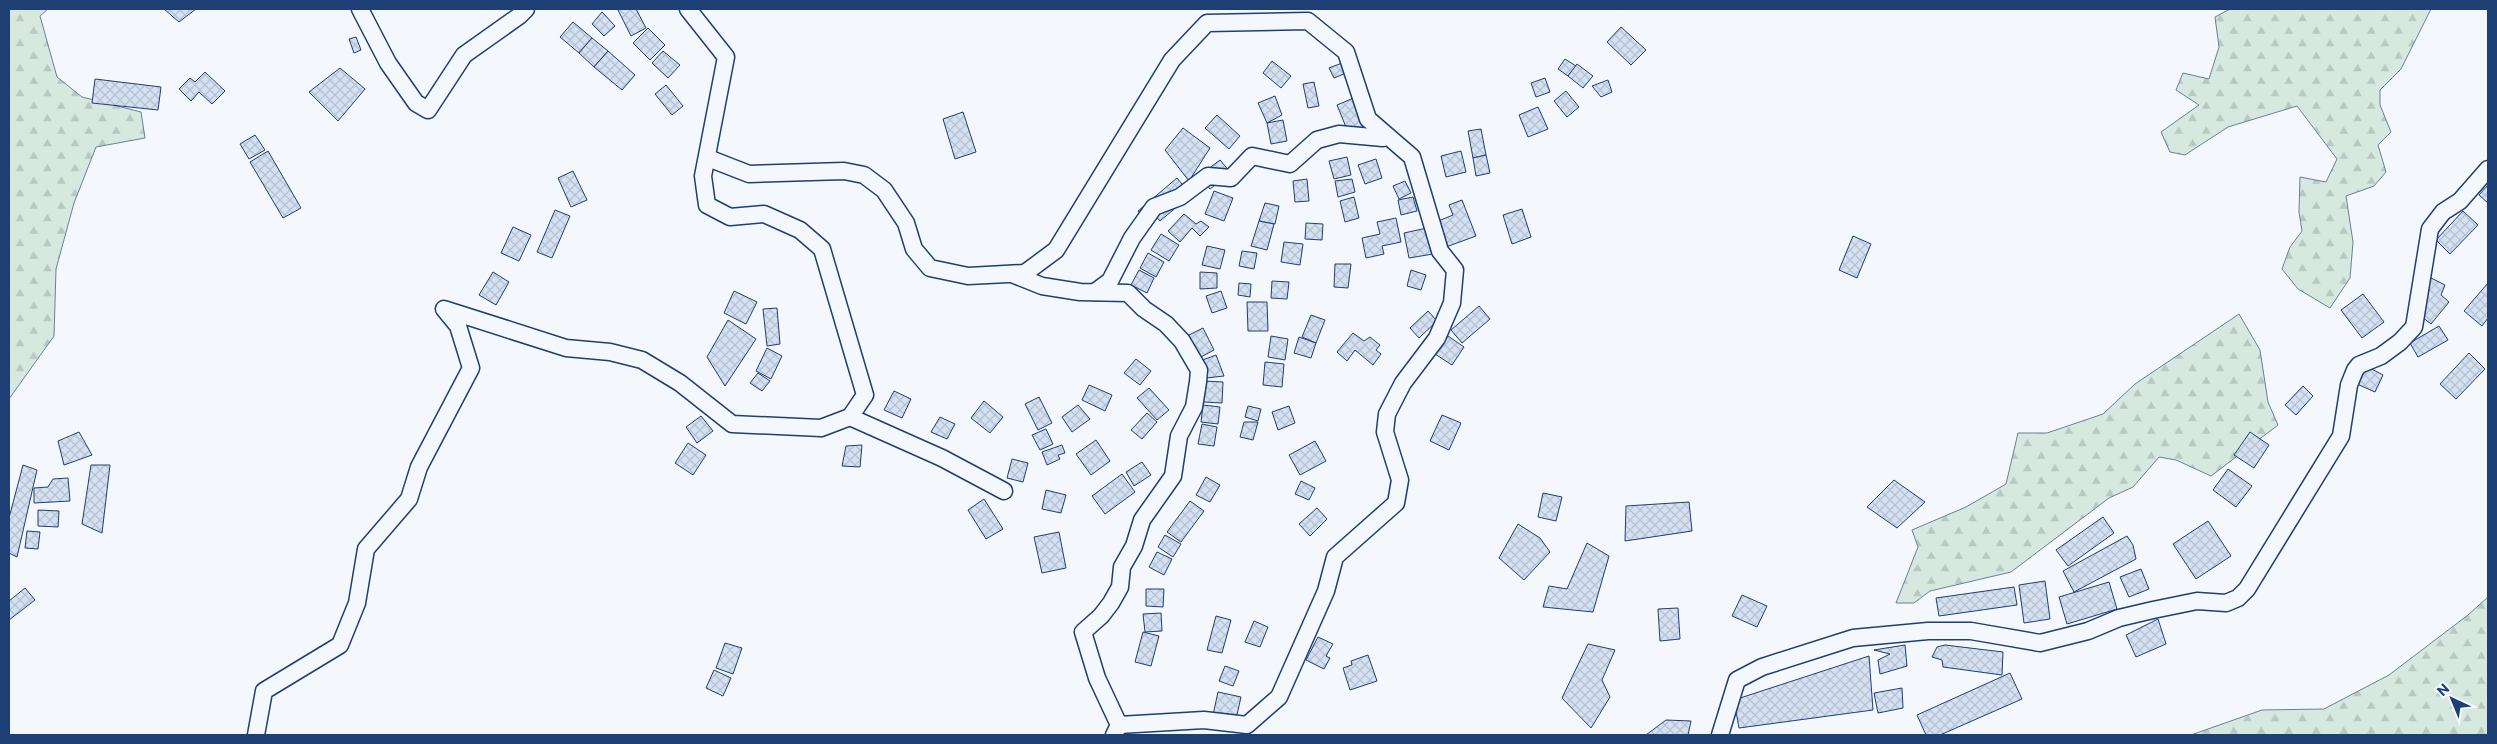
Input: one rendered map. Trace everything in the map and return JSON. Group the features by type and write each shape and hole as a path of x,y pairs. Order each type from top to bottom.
{"street":[{"path":"360,9 394,71 416,103 428,110 464,56 526,9"},
{"path":"256,735 264,691 340,645 357,603 366,549 409,498 419,467 471,368 458,326 444,309 566,348 610,352 642,360 680,383 732,424 821,428 850,418 865,395 822,249 800,230 764,214 730,217 708,205 703,176 726,57 688,9"},
{"path":"708,158 749,174 836,171 864,175 884,190 906,223 914,249 930,268 968,276 1025,273 1056,250 1172,60 1207,23 1308,21 1346,52 1368,119 1412,158 1440,251 1455,270 1452,303 1437,338 1403,383 1387,414 1385,432 1400,480 1396,503 1335,557 1326,591 1279,697 1247,725 1204,720 1117,730 1097,678 1083,632 1101,616 1111,603 1120,587 1122,568 1134,546 1142,520 1173,476 1179,436 1194,407 1199,370 1182,341 1166,324 1144,309 1128,293 1096,292 1042,286 1010,274"},
{"path":"1096,292 1110,280 1132,238 1154,207 1180,197 1208,176 1231,178 1252,156 1290,164 1317,140 1339,134 1383,138"},
{"path":"1720,735 1737,680 1762,667 1853,638 1928,631 1971,630 2040,642 2088,631 2119,618 2197,602 2226,603 2238,598 2247,589 2341,436 2349,385 2358,365 2382,356 2414,327 2430,229 2436,219 2460,201 2488,169"},
{"path":"850,418 942,458 1004,491"}],"green space":[{"path":"9,9 48,9 40,16 57,77 82,97 141,112 145,138 96,147 74,203 56,269 54,336 9,399"},
{"path":"2230,9 2431,9 2401,69 2380,90 2380,105 2391,132 2378,145 2386,172 2374,186 2346,196 2353,242 2350,278 2330,308 2298,289 2282,269 2290,247 2302,231 2299,212 2300,177 2326,182 2337,159 2297,106 2228,127 2185,155 2170,152 2161,132 2199,105 2176,90 2183,73 2209,79 2219,47 2215,17"},
{"path":"2239,314 2260,350 2268,402 2278,425 2211,476 2176,460 2159,457 2133,487 2109,498 2011,572 1930,591 1914,603 1896,603 1918,547 1912,530 1966,507 2006,484 2018,433 2047,433 2103,414 2135,384"},
{"path":"2488,597 2488,735 2191,735 2262,710 2324,709 2389,675 2468,615"}],"building":[{"path":"164,9 196,9 179,22"},
{"path":"636,9 646,28 631,36 618,10"},
{"path":"602,12 615,26 604,36 592,24"},
{"path":"573,22 592,38 579,53 560,37"},
{"path":"1621,27 1646,50 1631,65 1607,42"},
{"path":"648,28 665,45 650,60 633,43"},
{"path":"356,37 361,50 354,53 349,39"},
{"path":"592,38 608,51 594,67 579,53"},
{"path":"608,51 635,75 622,90 594,67"},
{"path":"663,51 680,65 668,78 652,63"},
{"path":"1565,59 1576,66 1568,76 1558,69"},
{"path":"1272,61 1291,76 1281,88 1263,73"},
{"path":"1342,63 1346,73 1334,78 1329,68"},
{"path":"1577,64 1593,76 1583,88 1568,76"},
{"path":"340,68 365,89 338,121 309,92"},
{"path":"205,72 225,91 212,104 199,92 191,101 179,89 190,78 195,82"},
{"path":"1545,78 1550,92 1536,97 1531,83"},
{"path":"95,79 161,87 158,110 92,103"},
{"path":"1608,80 1612,92 1601,97 1592,86"},
{"path":"1314,82 1319,106 1308,108 1303,84"},
{"path":"666,85 683,106 672,115 655,94"},
{"path":"1566,91 1579,107 1567,117 1554,101"},
{"path":"1275,96 1282,115 1267,123 1258,103"},
{"path":"1356,97 1369,129 1350,137 1337,105"},
{"path":"1538,107 1548,129 1528,137 1519,115"},
{"path":"963,112 976,152 955,159 943,119"},
{"path":"1217,115 1240,136 1229,149 1205,128"},
{"path":"1283,120 1287,141 1271,144 1267,123"},
{"path":"1183,128 1210,148 1189,181 1165,150"},
{"path":"1481,129 1486,155 1473,158 1468,131"},
{"path":"255,135 265,150 249,159 240,144"},
{"path":"268,151 301,208 283,218 250,162"},
{"path":"1461,151 1466,172 1446,177 1441,156"},
{"path":"1486,155 1490,173 1476,176 1473,158"},
{"path":"1347,157 1351,175 1334,179 1329,161"},
{"path":"1376,159 1382,178 1365,184 1358,165"},
{"path":"1220,160 1231,173 1210,189 1199,176"},
{"path":"573,171 587,200 571,207 558,178"},
{"path":"1177,178 1191,195 1160,221 1154,215 1146,221 1138,211"},
{"path":"1307,179 1309,201 1295,202 1293,181"},
{"path":"1352,179 1355,192 1338,197 1335,181"},
{"path":"1405,181 1411,193 1399,199 1393,186"},
{"path":"2488,185 2488,203 2479,195"},
{"path":"1214,191 1233,198 1224,221 1205,214"},
{"path":"1354,197 1359,218 1345,222 1340,201"},
{"path":"1413,197 1417,211 1401,215 1398,200"},
{"path":"1462,200 1476,236 1446,247 1436,222 1453,215 1449,205"},
{"path":"1265,203 1279,206 1275,224 1259,221"},
{"path":"1522,209 1531,237 1512,244 1503,215"},
{"path":"555,210 570,216 552,258 537,252"},
{"path":"2463,211 2478,225 2450,254 2436,240"},
{"path":"1184,214 1196,224 1201,221 1209,227 1200,236 1192,228 1180,242 1168,231"},
{"path":"1396,218 1401,242 1382,246 1384,254 1366,258 1362,238 1380,234 1377,222"},
{"path":"1259,221 1274,224 1267,250 1251,246"},
{"path":"1306,223 1323,224 1322,240 1305,239"},
{"path":"513,227 531,235 519,261 501,253"},
{"path":"1427,228 1433,254 1409,258 1404,233"},
{"path":"1161,234 1179,245 1169,261 1151,250"},
{"path":"1853,236 1871,244 1857,278 1839,270"},
{"path":"1284,242 1303,244 1300,265 1281,262"},
{"path":"1207,246 1225,250 1220,269 1202,265"},
{"path":"1242,251 1257,253 1254,269 1239,266"},
{"path":"1148,253 1164,262 1156,277 1140,268"},
{"path":"1335,264 1351,264 1348,288 1334,287"},
{"path":"1139,270 1154,278 1147,293 1131,285"},
{"path":"1411,270 1426,275 1421,290 1407,286"},
{"path":"493,272 509,282 496,305 479,295"},
{"path":"1200,272 1217,273 1217,288 1200,289"},
{"path":"2429,277 2445,285 2441,295 2449,302 2431,324 2418,314"},
{"path":"1272,281 1289,282 1287,299 1271,298"},
{"path":"1239,283 1251,284 1250,297 1238,295"},
{"path":"2488,283 2488,318 2482,326 2464,311"},
{"path":"734,291 757,302 746,324 724,313"},
{"path":"1221,291 1227,308 1212,313 1206,296"},
{"path":"2363,294 2384,322 2362,338 2341,310"},
{"path":"1247,302 1267,302 1268,331 1248,331"},
{"path":"1479,306 1490,319 1462,343 1451,330"},
{"path":"777,308 780,344 767,346 763,309"},
{"path":"1428,311 1437,321 1419,338 1410,328"},
{"path":"1311,315 1325,320 1316,343 1302,337"},
{"path":"728,320 756,339 725,386 707,357"},
{"path":"2439,326 2448,340 2418,357 2410,343"},
{"path":"1203,328 1214,350 1199,358 1187,336"},
{"path":"1353,333 1364,341 1370,337 1380,345 1376,350 1381,354 1373,365 1355,350 1347,361 1337,352"},
{"path":"1271,336 1288,339 1285,360 1268,357"},
{"path":"1448,336 1464,347 1452,365 1435,354"},
{"path":"1299,337 1316,343 1311,358 1294,353"},
{"path":"767,348 782,356 771,379 756,371"},
{"path":"2469,353 2485,369 2456,399 2440,384"},
{"path":"1216,355 1224,376 1206,378 1200,361"},
{"path":"1136,359 1151,371 1140,385 1124,373"},
{"path":"1265,362 1284,364 1282,387 1263,385"},
{"path":"2366,366 2383,375 2375,392 2357,384"},
{"path":"758,373 770,381 762,391 750,383"},
{"path":"1204,381 1223,382 1222,403 1203,402"},
{"path":"1089,385 1112,395 1105,411 1082,400"},
{"path":"2303,386 2313,396 2296,415 2285,405"},
{"path":"1149,388 1169,410 1157,420 1137,398"},
{"path":"894,391 911,399 902,418 884,410"},
{"path":"1039,397 1052,423 1038,430 1025,404"},
{"path":"984,401 1003,417 990,433 971,418"},
{"path":"1078,405 1090,419 1072,432 1062,417"},
{"path":"1203,405 1220,407 1218,424 1201,422"},
{"path":"1248,406 1261,409 1258,421 1245,417"},
{"path":"1289,406 1295,423 1278,430 1272,412"},
{"path":"1147,413 1157,422 1142,439 1131,430"},
{"path":"1442,415 1461,423 1449,450 1430,441"},
{"path":"701,416 713,431 697,443 686,427"},
{"path":"940,417 955,424 947,439 931,432"},
{"path":"1244,422 1258,422 1253,440 1240,437"},
{"path":"1202,424 1217,427 1214,446 1198,444"},
{"path":"1046,429 1053,444 1040,450 1032,435"},
{"path":"79,432 92,455 64,465 58,441"},
{"path":"2250,432 2269,445 2254,468 2234,455"},
{"path":"1096,440 1110,461 1091,475 1076,454"},
{"path":"1315,441 1326,461 1300,475 1289,455"},
{"path":"688,443 706,455 693,475 675,463"},
{"path":"862,445 860,467 842,466 846,446"},
{"path":"1062,445 1065,453 1058,455 1060,459 1047,465 1042,452"},
{"path":"1012,459 1028,463 1023,482 1007,478"},
{"path":"1142,462 1151,475 1134,486 1126,472"},
{"path":"23,465 37,470 17,557 9,553 9,518"},
{"path":"91,465 110,465 102,533 82,524"},
{"path":"2228,469 2252,486 2236,507 2213,490"},
{"path":"1122,474 1135,492 1105,514 1092,496"},
{"path":"1206,477 1220,485 1210,502 1196,495"},
{"path":"68,478 70,501 34,503 34,488 48,487 53,479"},
{"path":"1894,480 1925,502 1897,528 1867,507"},
{"path":"1301,481 1315,488 1309,500 1295,494"},
{"path":"1046,490 1066,495 1061,513 1042,509"},
{"path":"1543,493 1562,497 1556,521 1538,517"},
{"path":"984,499 1003,529 986,539 968,510"},
{"path":"1190,501 1204,511 1181,542 1167,532"},
{"path":"1689,502 1692,531 1625,541 1626,506"},
{"path":"1317,508 1327,519 1310,536 1299,524"},
{"path":"38,510 59,511 58,527 38,526"},
{"path":"2103,517 2114,533 2068,566 2056,550"},
{"path":"2208,521 2231,556 2196,579 2173,544"},
{"path":"1518,524 1540,538 1550,552 1524,580 1499,558"},
{"path":"27,531 40,532 38,549 25,548"},
{"path":"1059,532 1066,568 1042,573 1034,537"},
{"path":"1165,535 1181,544 1173,557 1158,547"},
{"path":"2127,536 2133,545 2136,559 2074,592 2063,571"},
{"path":"1587,543 1609,556 1593,612 1543,607 1549,586 1567,589"},
{"path":"1157,552 1172,559 1164,575 1149,567"},
{"path":"2141,569 2149,589 2129,597 2120,577"},
{"path":"2045,581 2050,619 2024,623 2019,585"},
{"path":"2109,582 2117,609 2067,624 2059,597"},
{"path":"2014,587 2017,605 1939,616 1936,598"},
{"path":"25,588 35,600 9,620 9,601"},
{"path":"1146,589 1164,589 1163,607 1146,606"},
{"path":"1742,595 1767,606 1757,627 1732,616"},
{"path":"1678,608 1680,639 1660,641 1658,609"},
{"path":"1161,613 1162,631 1145,632 1143,614"},
{"path":"1216,616 1231,620 1222,653 1207,650"},
{"path":"2158,619 2166,644 2136,657 2126,635"},
{"path":"1254,621 1268,627 1260,647 1245,642"},
{"path":"1143,632 1159,636 1151,666 1135,662"},
{"path":"1318,637 1333,644 1326,656 1330,658 1324,669 1306,660"},
{"path":"725,643 742,648 733,674 716,668"},
{"path":"1588,644 1615,650 1602,680 1610,697 1591,728 1562,698"},
{"path":"1905,645 1907,666 1880,674 1878,660 1890,654 1874,650"},
{"path":"1945,645 2003,652 2002,675 1943,667 1942,660 1932,657 1937,647"},
{"path":"1368,655 1377,681 1350,690 1343,668 1352,665 1351,661"},
{"path":"1869,656 1873,710 1739,728 1734,700"},
{"path":"1225,666 1239,671 1233,686 1219,681"},
{"path":"714,670 731,678 723,696 706,688"},
{"path":"2010,673 2022,699 1940,735 1926,735 1917,715"},
{"path":"1902,688 1903,708 1878,713 1874,693"},
{"path":"1218,692 1241,697 1236,719 1213,715"},
{"path":"1666,720 1691,721 1688,735 1646,735"}]}
